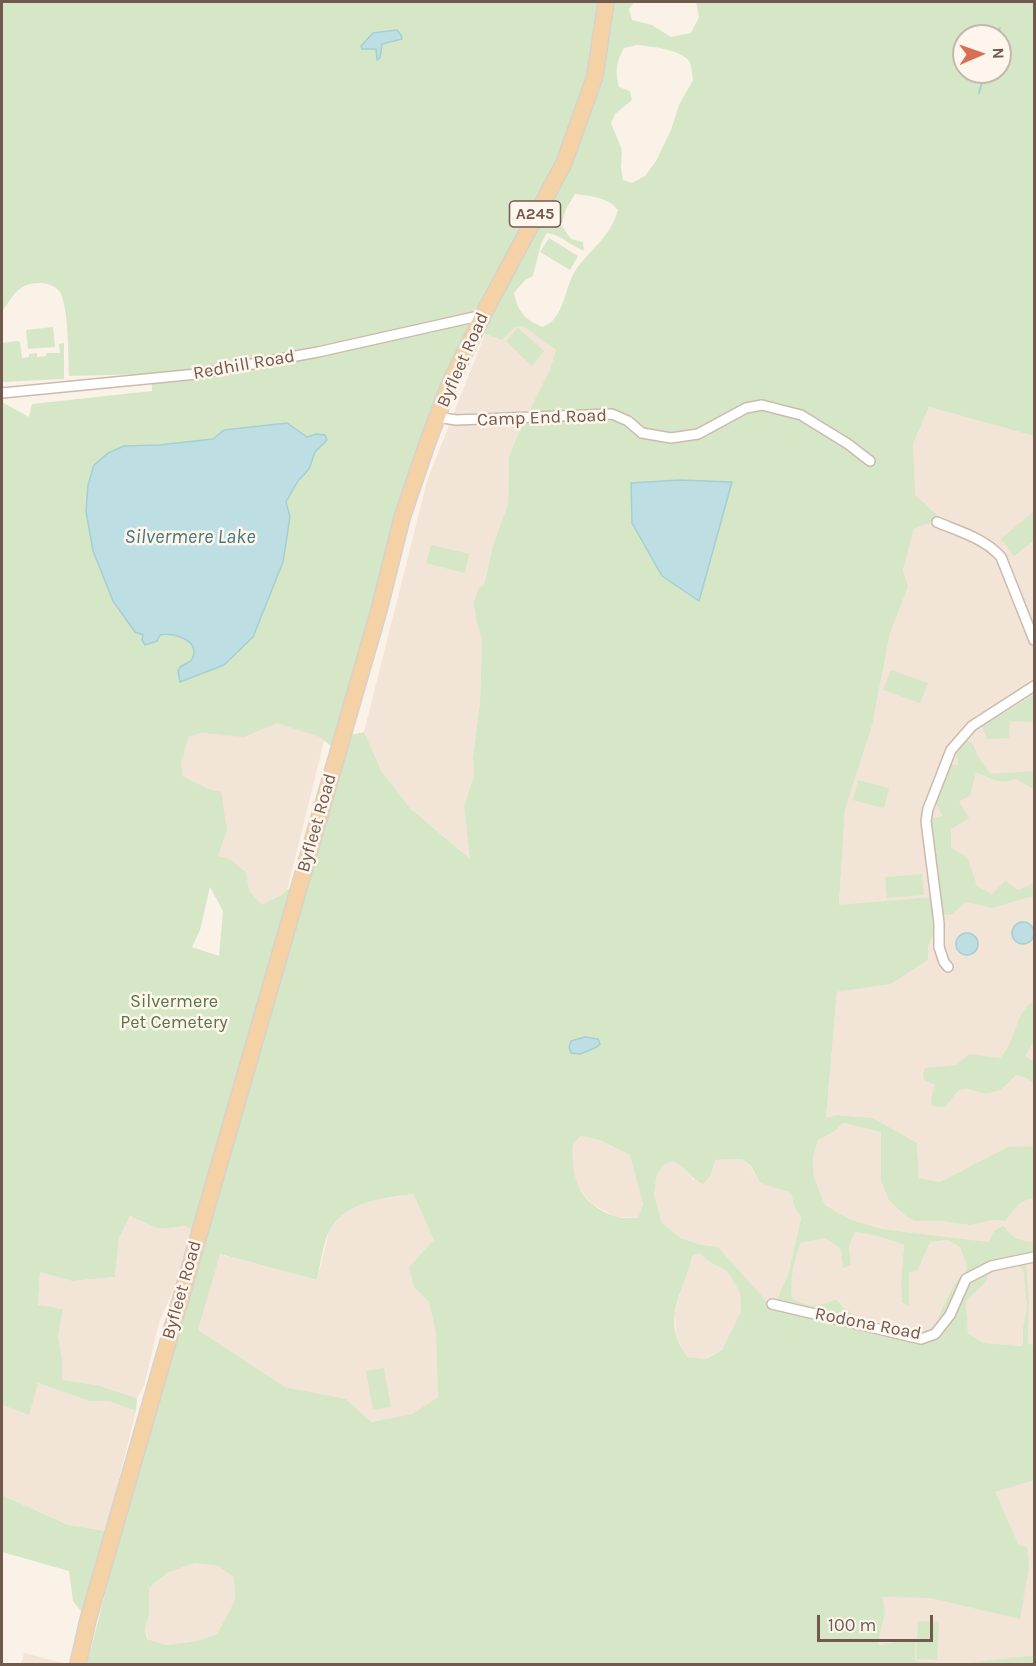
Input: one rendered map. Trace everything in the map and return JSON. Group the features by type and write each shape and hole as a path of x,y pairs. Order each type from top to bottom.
{"main road":[{"name":"Byfleet Road","path":"78,1665 90,1610 379,610 402,518 450,383 531,221 564,163 574,139 595,76 606,2"}],"street":[{"name":"Redhill Road","path":"2,393 197,374 318,352 483,315"},
{"name":"Camp End Road","path":"437,417 456,420 612,414 628,420 642,433 671,438 698,434 746,408 762,405 801,415 870,461"},
{"path":"937,522 988,544 1001,557 1012,579 1019,604 1035,640"},
{"path":"948,967 939,947 939,923 926,821 928,809 951,750 972,726 1035,686"},
{"name":"Rodona Road","path":"772,1304 921,1339 936,1334 950,1315 966,1279 991,1266 1035,1257"}],"shaded area":[{"path":"523,326 556,350 550,369 509,456 508,504 493,545 476,620 482,640 480,701 473,758 474,776 464,806 471,860 410,808 382,772 364,732 427,481 485,334 502,340 515,327"},
{"path":"929,407 1034,436 1034,1146 1007,1148 940,1182 919,1178 917,1143 873,1118 837,1115 826,1118 837,992 891,984 928,960 928,947 935,929 931,897 839,906 845,810 872,726 890,634 908,587 903,570 914,529 913,444"},
{"path":"270,719 326,733 287,891 262,906 218,856 225,826 208,789 182,777 180,765 187,737 200,733 223,735 247,723"},
{"path":"843,1123 881,1132 881,1180 915,1221 941,1221 970,1225 994,1220 1006,1221 1012,1210 1030,1198 1034,1198 1034,1242 1022,1242 1009,1233 989,1242 882,1229 849,1219 825,1205 814,1177 813,1158 818,1140 835,1131"},
{"path":"581,1136 600,1140 630,1155 643,1205 638,1218 616,1217 592,1204 577,1186 572,1166 573,1144"},
{"path":"742,1159 750,1166 760,1183 791,1193 794,1206 801,1218 788,1275 776,1301 768,1304 718,1247 698,1244 681,1238 662,1223 654,1194 657,1174 664,1165 673,1161 686,1167 693,1180 715,1160"},
{"path":"413,1194 434,1240 414,1287 429,1302 436,1334 438,1397 412,1414 371,1422 346,1399 285,1387 198,1330 219,1254 317,1280 329,1231 346,1209 371,1201"},
{"path":"130,1216 159,1229 186,1226 197,1235 159,1323 144,1386 137,1398 97,1385 62,1380 62,1358 58,1337 63,1309 38,1306 40,1271 72,1281 115,1277 119,1238"},
{"path":"855,1232 881,1237 904,1245 902,1303 908,1306 909,1273 918,1270 930,1242 948,1240 961,1247 967,1265 965,1272 954,1284 935,1327 925,1332 869,1320 852,1315 836,1299 823,1306 803,1305 792,1298 790,1281 801,1243 825,1238 841,1249 843,1267 851,1265 849,1246"},
{"path":"699,1253 708,1261 727,1271 740,1293 741,1311 722,1350 705,1359 687,1357 676,1336 675,1313 681,1290 692,1256"},
{"path":"1034,1257 1034,1346 1028,1344 1029,1302 1025,1264"},
{"path":"1012,1262 1023,1270 1027,1307 1023,1328 1024,1346 983,1343 968,1333 966,1301 986,1282 991,1266"},
{"path":"38,1383 89,1401 108,1401 136,1411 106,1531 68,1525 2,1495 2,1396 3,1405"},
{"path":"1034,1480 1034,1655 958,1664 915,1661 916,1640 878,1645 885,1612 881,1597 930,1598 1020,1618 1019,1545 994,1491"},
{"path":"195,1563 218,1566 234,1577 235,1600 217,1634 197,1641 166,1645 148,1639 145,1628 149,1614 149,1588 167,1573"},
{"path":"24,1653 67,1664 21,1664"}],"green space":[{"name":"Silvermere Pet Cemetery","path":"2,2 634,2 629,9 632,20 652,25 671,37 691,33 699,17 696,2 1034,2 1034,436 929,407 913,444 915,495 940,518 914,529 903,570 908,587 890,634 872,726 845,810 839,905 931,897 935,929 928,947 928,960 891,984 837,992 826,1118 837,1115 873,1118 917,1143 919,1178 940,1182 1008,1147 1034,1146 1034,1198 1017,1206 1006,1221 994,1220 970,1225 941,1221 915,1221 889,1200 881,1180 881,1132 843,1123 835,1131 818,1140 813,1158 814,1177 825,1205 849,1219 882,1229 989,1242 994,1231 1003,1226 1017,1238 1034,1242 1034,1257 1026,1264 1029,1302 1028,1343 1034,1346 1034,1480 995,1492 1019,1545 1027,1547 1029,1567 1020,1619 930,1598 882,1597 885,1612 878,1645 916,1639 915,1661 958,1664 87,1664 197,1235 186,1226 159,1229 130,1216 119,1238 115,1277 72,1281 40,1272 38,1305 63,1309 58,1337 62,1358 62,1380 97,1385 137,1398 136,1411 108,1401 89,1401 38,1383 29,1415 3,1405 2,402 29,417 32,404 152,391 151,374 69,376 68,333 60,292 51,285 33,283 21,288 2,312","holes":["637,45 680,54 689,61 693,80 679,105 671,130 656,161 645,176 632,183 623,180 622,150 611,123 615,114 632,100 630,91 619,87 617,67 624,48","575,194 604,200 618,210 605,236 575,271 558,314 543,327 523,314 514,293 525,280 533,276 541,244 547,233 584,251 583,242 571,239 561,225 566,209","478,326 485,334 502,340 515,327 523,326 556,350 550,369 509,456 508,504 493,545 484,585 479,588 474,601 476,620 482,640 480,701 473,758 474,776 464,806 470,859 410,808 382,772 364,732 342,737 450,383","277,723 320,737 331,746 334,735 341,737 300,880 281,895 262,905 249,891 246,873 230,859 218,856 227,830 221,792 208,789 182,776 181,764 188,737 201,733 244,737","210,887 223,911 219,956 192,947 200,930","581,1136 600,1140 630,1155 643,1205 638,1218 617,1217 592,1204 579,1188 573,1144","742,1159 751,1166 760,1183 791,1193 794,1206 801,1218 788,1275 776,1301 768,1303 718,1247 698,1244 681,1238 662,1223 654,1194 657,1174 664,1165 673,1161 703,1184 710,1176 715,1160","413,1194 434,1240 409,1267 414,1287 429,1302 436,1334 438,1397 412,1414 371,1422 346,1399 285,1387 198,1330 220,1254 317,1280 325,1241 337,1220 346,1212 366,1203","855,1232 881,1237 904,1245 902,1303 909,1306 909,1273 918,1270 930,1242 948,1240 960,1247 967,1265 965,1272 954,1284 935,1327 925,1332 865,1319 844,1308 836,1299 814,1305 803,1304 792,1298 793,1270 801,1243 825,1238 841,1249 843,1268 851,1265 849,1246","699,1253 708,1261 727,1271 740,1293 741,1311 722,1350 706,1359 687,1357 678,1341 674,1325 677,1305 692,1256","1012,1262 1023,1270 1027,1307 1023,1328 1023,1346 983,1343 968,1333 966,1301 986,1282 991,1266","195,1563 218,1566 234,1577 235,1600 217,1634 197,1641 166,1645 147,1639 145,1628 149,1614 149,1588 167,1573"]},
{"path":"549,238 578,256 570,270 540,252"},
{"path":"53,327 55,347 28,349 26,330"},
{"path":"518,328 544,351 532,366 506,341"},
{"path":"20,342 22,358 29,357 29,354 37,353 37,357 46,356 46,353 60,353 59,344 64,343 64,379 2,382 2,343"},
{"path":"1034,511 1034,540 1014,556 1001,539"},
{"path":"431,545 469,554 465,573 426,563"},
{"path":"891,670 928,683 920,703 883,690"},
{"path":"1034,695 1034,722 1010,721 1009,738 987,739 982,726"},
{"path":"964,741 972,743 990,774 1034,771 1034,789 1015,779 999,781 976,772 970,796 959,801 969,818 951,829 951,848 967,857 977,886 992,894 1005,881 1018,890 1034,883 1034,898 1029,897 992,908 966,902 952,914 942,915 930,819 943,816 935,802 950,765 958,765 956,752"},
{"path":"858,780 889,788 884,808 853,800"},
{"path":"922,874 924,895 887,898 885,877"},
{"path":"1034,1001 1034,1041 1025,1056 1034,1062 1034,1083 1025,1077 1016,1075 1000,1090 985,1094 970,1089 961,1089 945,1107 932,1106 931,1099 935,1085 924,1080 925,1068 957,1065 969,1054 1000,1058 1010,1044 1022,1013"},
{"path":"384,1368 391,1407 373,1410 366,1371"},
{"path":"2,1495 68,1525 106,1531 85,1610 81,1611 73,1601 69,1571 2,1552"},
{"path":"918,1621 939,1622 937,1660 916,1659"},
{"path":"1034,1655 1034,1664 958,1664"}],"water":[{"path":"397,30 402,39 382,44 380,58 377,60 376,49 362,49 361,46 373,33"},
{"name":"Silvermere Lake","path":"287,423 307,437 317,434 325,435 327,440 315,452 309,469 298,481 286,502 290,517 283,562 253,637 224,665 180,682 178,671 192,659 193,647 178,636 165,634 160,635 157,641 145,645 142,640 143,635 135,632 113,601 93,551 86,511 88,485 94,465 108,453 124,446 213,439 224,430"},
{"path":"680,480 732,482 699,601 662,576 632,523 631,483"},
{"path":"1023,922 1031,925 1034,933 1031,941 1023,944 1015,941 1012,933 1015,925"},
{"path":"967,933 975,936 978,944 975,952 967,955 959,952 956,944 959,936"},
{"path":"585,1037 598,1039 600,1044 581,1054 571,1053 569,1047 571,1041"}],"waterway":[{"path":"979,93 982,84"}]}
